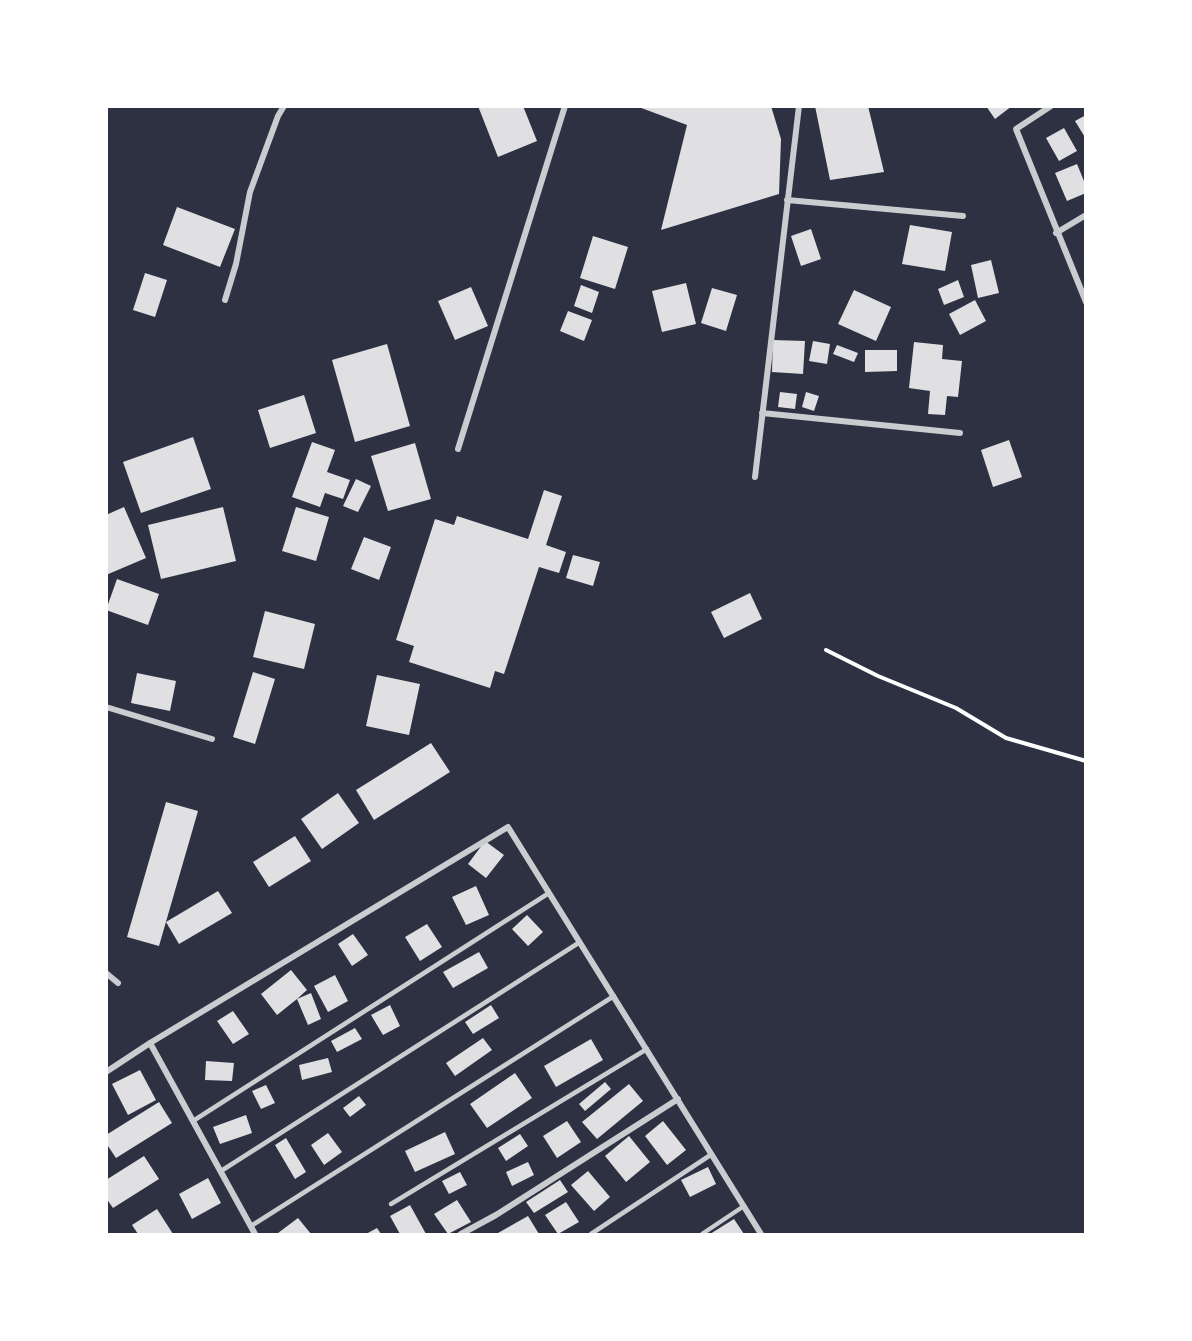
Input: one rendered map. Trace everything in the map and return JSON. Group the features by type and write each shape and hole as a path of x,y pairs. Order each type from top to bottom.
{"street":[{"path":"225,300 236,264 250,192 278,116 284,106"},
{"path":"458,449 566,106"},
{"path":"755,477 799,106"},
{"path":"1051,106 1016,129 1056,233 1086,302"},
{"path":"787,200 963,216"},
{"path":"1056,233 1086,215"},
{"path":"762,413 960,434"},
{"path":"106,707 212,739"},
{"path":"106,1072 150,1042 508,827 761,1234"},
{"path":"106,973 118,983"},
{"path":"150,1042 255,1234"},
{"path":"461,1234 496,1215 678,1099"}],"lane":[{"path":"193,1121 549,893"},
{"path":"221,1171 580,942"},
{"path":"251,1226 614,996"},
{"path":"391,1204 647,1049"},
{"path":"591,1234 712,1154"},
{"path":"702,1234 744,1206"}],"path":[{"path":"826,650 878,676 956,708 1006,738 1086,761"}],"building":[{"path":"478,106 523,106 537,141 498,157"},
{"path":"636,106 771,106 781,139 779,194 661,230 687,125"},
{"path":"815,106 868,106 884,172 830,180"},
{"path":"986,106 1012,106 995,119"},
{"path":"1086,115 1086,139 1075,121"},
{"path":"1064,128 1077,151 1059,161 1046,138"},
{"path":"1077,164 1086,186 1086,193 1067,201 1055,173"},
{"path":"177,207 235,229 220,267 163,245"},
{"path":"910,225 952,232 945,271 902,264"},
{"path":"811,229 821,259 801,266 791,236"},
{"path":"593,236 628,247 615,289 580,278"},
{"path":"991,260 999,293 978,298 971,265"},
{"path":"145,273 167,280 155,317 133,310"},
{"path":"958,280 964,297 944,305 938,289"},
{"path":"686,283 696,324 662,332 652,291"},
{"path":"581,285 599,292 592,313 574,306"},
{"path":"471,287 488,326 455,340 438,301"},
{"path":"712,288 737,295 726,331 701,323"},
{"path":"854,290 891,307 876,341 838,324"},
{"path":"975,300 986,321 960,335 949,314"},
{"path":"568,311 592,320 584,341 560,331"},
{"path":"773,340 805,341 803,374 772,372"},
{"path":"813,341 830,344 827,364 809,361"},
{"path":"914,342 943,345 942,359 962,361 958,397 947,396 945,415 928,414 930,391 909,388"},
{"path":"387,344 410,426 355,442 332,360"},
{"path":"837,345 858,353 854,362 833,354"},
{"path":"865,350 897,350 897,371 865,372"},
{"path":"780,392 797,394 795,409 778,407"},
{"path":"806,392 819,396 814,411 802,407"},
{"path":"304,395 316,433 270,448 258,410"},
{"path":"193,437 211,489 141,513 123,462"},
{"path":"1009,440 1022,477 993,487 981,450"},
{"path":"312,442 335,450 327,472 350,480 343,499 325,493 320,507 292,497"},
{"path":"415,443 431,499 388,511 371,456"},
{"path":"356,479 371,486 358,512 343,506"},
{"path":"544,490 562,496 546,545 566,552 559,573 539,567 504,674 495,671 490,688 409,662 414,646 396,640 435,519 454,525 457,516 528,539"},
{"path":"124,507 146,558 106,575 106,515"},
{"path":"223,507 236,561 161,579 148,525"},
{"path":"296,507 329,517 316,561 282,551"},
{"path":"364,537 391,547 379,580 351,569"},
{"path":"573,555 600,562 593,586 566,578"},
{"path":"117,579 159,594 148,625 106,610"},
{"path":"750,593 762,619 724,638 711,612"},
{"path":"265,611 315,624 304,669 253,657"},
{"path":"253,672 275,679 255,744 233,737"},
{"path":"137,673 176,681 170,711 131,703"},
{"path":"377,675 420,684 409,735 366,726"},
{"path":"431,743 450,772 374,820 356,790"},
{"path":"338,793 359,823 322,849 301,819"},
{"path":"166,802 198,811 159,946 127,937"},
{"path":"295,836 311,861 269,887 253,862"},
{"path":"485,841 504,855 486,878 468,864"},
{"path":"476,886 489,915 466,925 452,897"},
{"path":"218,891 232,913 179,944 166,922"},
{"path":"527,915 543,932 528,946 512,929"},
{"path":"427,924 442,947 420,961 405,937"},
{"path":"353,934 368,955 352,966 338,944"},
{"path":"479,952 488,968 453,988 443,972"},
{"path":"291,970 307,990 277,1015 261,994"},
{"path":"335,975 348,1001 328,1012 314,986"},
{"path":"311,993 321,1019 308,1025 297,999"},
{"path":"390,1005 400,1026 383,1035 371,1015"},
{"path":"491,1005 499,1018 473,1034 465,1022"},
{"path":"233,1011 249,1034 233,1044 217,1021"},
{"path":"355,1028 362,1039 337,1052 331,1041"},
{"path":"483,1038 492,1050 455,1076 446,1063"},
{"path":"591,1039 603,1060 556,1087 544,1066"},
{"path":"328,1058 332,1072 302,1080 299,1065"},
{"path":"206,1061 234,1063 232,1081 205,1080"},
{"path":"140,1070 156,1100 128,1115 112,1084"},
{"path":"515,1073 532,1098 487,1128 470,1104"},
{"path":"605,1082 611,1089 585,1111 579,1104"},
{"path":"629,1084 643,1101 597,1139 582,1122"},
{"path":"266,1085 275,1103 261,1109 252,1091"},
{"path":"359,1096 366,1105 350,1117 343,1108"},
{"path":"159,1102 172,1123 116,1158 106,1143 106,1135"},
{"path":"246,1115 252,1133 220,1144 213,1127"},
{"path":"567,1121 581,1142 557,1158 543,1136"},
{"path":"663,1121 686,1150 667,1165 645,1136"},
{"path":"445,1132 455,1154 415,1172 405,1151"},
{"path":"328,1133 342,1152 324,1165 311,1145"},
{"path":"520,1134 528,1146 506,1161 498,1148"},
{"path":"629,1136 650,1162 626,1182 605,1156"},
{"path":"286,1138 306,1172 295,1179 275,1145"},
{"path":"144,1156 159,1179 113,1208 106,1198 106,1180"},
{"path":"528,1162 534,1175 512,1186 506,1172"},
{"path":"708,1167 716,1184 690,1197 681,1180"},
{"path":"588,1171 610,1197 594,1211 571,1185"},
{"path":"460,1172 467,1185 449,1194 442,1181"},
{"path":"208,1178 221,1203 192,1219 179,1194"},
{"path":"560,1180 568,1192 534,1213 526,1202"},
{"path":"457,1200 471,1222 448,1234 434,1214"},
{"path":"566,1202 579,1222 558,1234 545,1215"},
{"path":"410,1205 426,1234 400,1234 390,1216"},
{"path":"157,1209 173,1234 138,1234 132,1225"},
{"path":"528,1216 539,1234 498,1233"},
{"path":"298,1218 311,1234 278,1233"},
{"path":"734,1219 744,1234 710,1234"},
{"path":"377,1228 381,1234 366,1234"}]}
